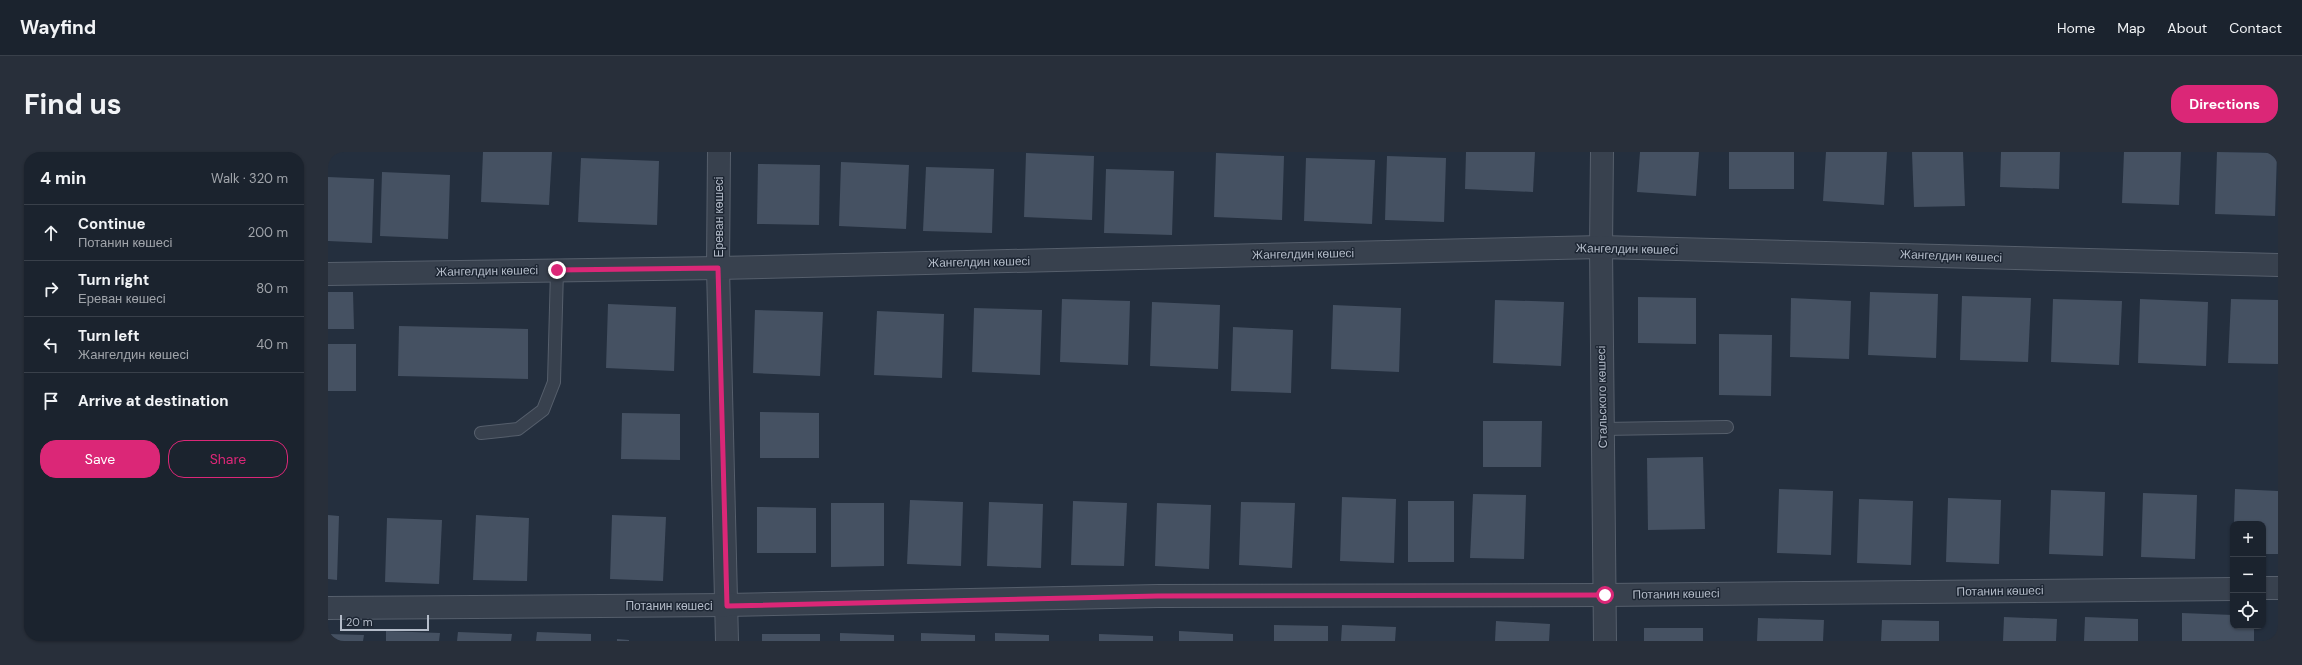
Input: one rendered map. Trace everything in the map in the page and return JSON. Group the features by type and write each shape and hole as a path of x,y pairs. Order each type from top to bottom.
{"street":[{"name":"Ереван көшесі","path":"719,152 718,268 727,641"},
{"name":"Стальского көшесі","path":"1602,152 1602,429 1605,641"},
{"name":"Жангелдин көшесі","path":"328,274 718,268 1601,247 2278,265"},
{"name":"Потанин көшесі","path":"328,608 727,606 1158,596 1605,595 2230,588"},
{"path":"2266,588 2278,588"}],"lane":[{"path":"481,433 518,429 543,410 554,382 557,270"},
{"path":"1602,429 1727,427"}],"building":[{"path":"483,152 552,152 549,205 481,202"},
{"path":"1466,152 1535,152 1533,192 1465,189"},
{"path":"1640,152 1699,152 1696,196 1637,192"},
{"path":"1729,152 1794,152 1794,189 1729,189"},
{"path":"1826,152 1887,152 1884,205 1823,201"},
{"path":"1912,152 1963,152 1965,206 1914,207"},
{"path":"2001,152 2060,152 2059,189 2000,187"},
{"path":"2124,152 2181,152 2179,205 2122,203"},
{"path":"2217,152 2277,153 2275,216 2215,214"},
{"path":"1026,153 1094,156 1092,220 1024,217"},
{"path":"1216,153 1284,156 1282,220 1214,217"},
{"path":"1387,156 1446,158 1444,222 1385,220"},
{"path":"581,158 659,161 657,225 578,222"},
{"path":"1306,158 1375,160 1372,224 1304,221"},
{"path":"841,162 909,165 906,229 839,226"},
{"path":"758,164 820,165 819,225 757,224"},
{"path":"926,167 994,169 992,233 923,231"},
{"path":"1106,169 1174,171 1172,235 1104,233"},
{"path":"382,172 450,175 448,239 380,236"},
{"path":"328,177 374,179 372,243 328,241"},
{"path":"328,292 353,292 354,329 328,329"},
{"path":"1870,292 1938,294 1936,358 1868,355"},
{"path":"1962,296 2031,298 2028,362 1960,360"},
{"path":"1638,297 1696,298 1696,344 1638,343"},
{"path":"1791,298 1851,301 1849,359 1790,357"},
{"path":"1062,299 1130,301 1128,365 1060,362"},
{"path":"2053,299 2122,301 2119,365 2051,362"},
{"path":"2140,299 2208,302 2206,366 2138,363"},
{"path":"2231,299 2278,300 2278,364 2228,363"},
{"path":"1495,300 1564,302 1561,366 1493,363"},
{"path":"1152,302 1220,305 1218,369 1150,366"},
{"path":"608,304 676,307 674,371 606,368"},
{"path":"1333,305 1401,308 1399,372 1331,369"},
{"path":"974,308 1042,310 1040,375 972,372"},
{"path":"755,310 823,312 820,376 753,373"},
{"path":"877,311 944,314 942,378 874,375"},
{"path":"399,326 528,329 528,379 398,376"},
{"path":"1233,327 1293,330 1291,393 1231,391"},
{"path":"1719,334 1772,335 1771,396 1719,395"},
{"path":"328,344 356,344 356,391 328,391"},
{"path":"760,412 819,413 819,458 760,458"},
{"path":"622,413 680,414 680,460 621,459"},
{"path":"1483,421 1542,421 1541,467 1483,467"},
{"path":"1703,457 1705,529 1648,530 1647,458"},
{"path":"1779,489 1833,491 1831,555 1777,553"},
{"path":"2235,489 2278,491 2278,554 2266,554 2266,521 2234,521"},
{"path":"2051,490 2105,492 2103,556 2049,554"},
{"path":"2143,493 2197,495 2195,559 2141,557"},
{"path":"1473,494 1526,495 1524,559 1470,558"},
{"path":"1342,497 1396,499 1394,563 1340,561"},
{"path":"1948,498 2001,500 1999,564 1946,562"},
{"path":"1859,499 1913,501 1911,565 1857,563"},
{"path":"910,500 963,502 961,566 907,564"},
{"path":"1073,501 1127,503 1124,566 1071,565"},
{"path":"1408,501 1454,501 1454,562 1408,562"},
{"path":"989,502 1043,504 1041,568 987,566"},
{"path":"1241,502 1295,503 1292,568 1239,565"},
{"path":"831,503 884,503 884,566 831,567"},
{"path":"1157,503 1211,505 1209,569 1155,566"},
{"path":"757,507 816,508 816,553 757,553"},
{"path":"328,515 339,516 337,580 328,579"},
{"path":"476,515 529,518 527,581 473,580"},
{"path":"612,515 666,517 663,581 610,579"},
{"path":"387,518 442,520 439,584 385,582"},
{"path":"2182,613 2230,615 2230,629 2254,629 2254,641 2182,641"},
{"path":"2004,617 2057,619 2056,641 2003,641"},
{"path":"2085,617 2138,619 2138,641 2084,641"},
{"path":"1758,618 1824,620 1823,641 1757,641"},
{"path":"1882,620 1939,621 1939,641 1881,641"},
{"path":"1496,621 1550,624 1549,641 1495,641"},
{"path":"1274,625 1328,626 1328,641 1274,641"},
{"path":"1342,625 1396,627 1395,641 1341,641"},
{"path":"1644,628 1703,628 1703,641 1644,641"},
{"path":"386,631 440,633 439,641 386,641"},
{"path":"1179,631 1233,634 1233,641 1179,641"},
{"path":"458,632 512,634 511,641 457,641"},
{"path":"537,632 591,634 591,641 536,641"},
{"path":"840,633 894,635 894,641 840,641"},
{"path":"921,633 975,635 975,641 921,641"},
{"path":"995,633 1049,635 1049,641 995,641"},
{"path":"328,634 364,635 363,641 328,641"},
{"path":"762,634 820,634 820,641 762,641"},
{"path":"1099,634 1153,636 1153,641 1099,641"},
{"path":"617,639 629,640 629,641 617,641"}],"route":[{"path":"557,270 718,268 727,606 1158,596 1605,595"}]}
